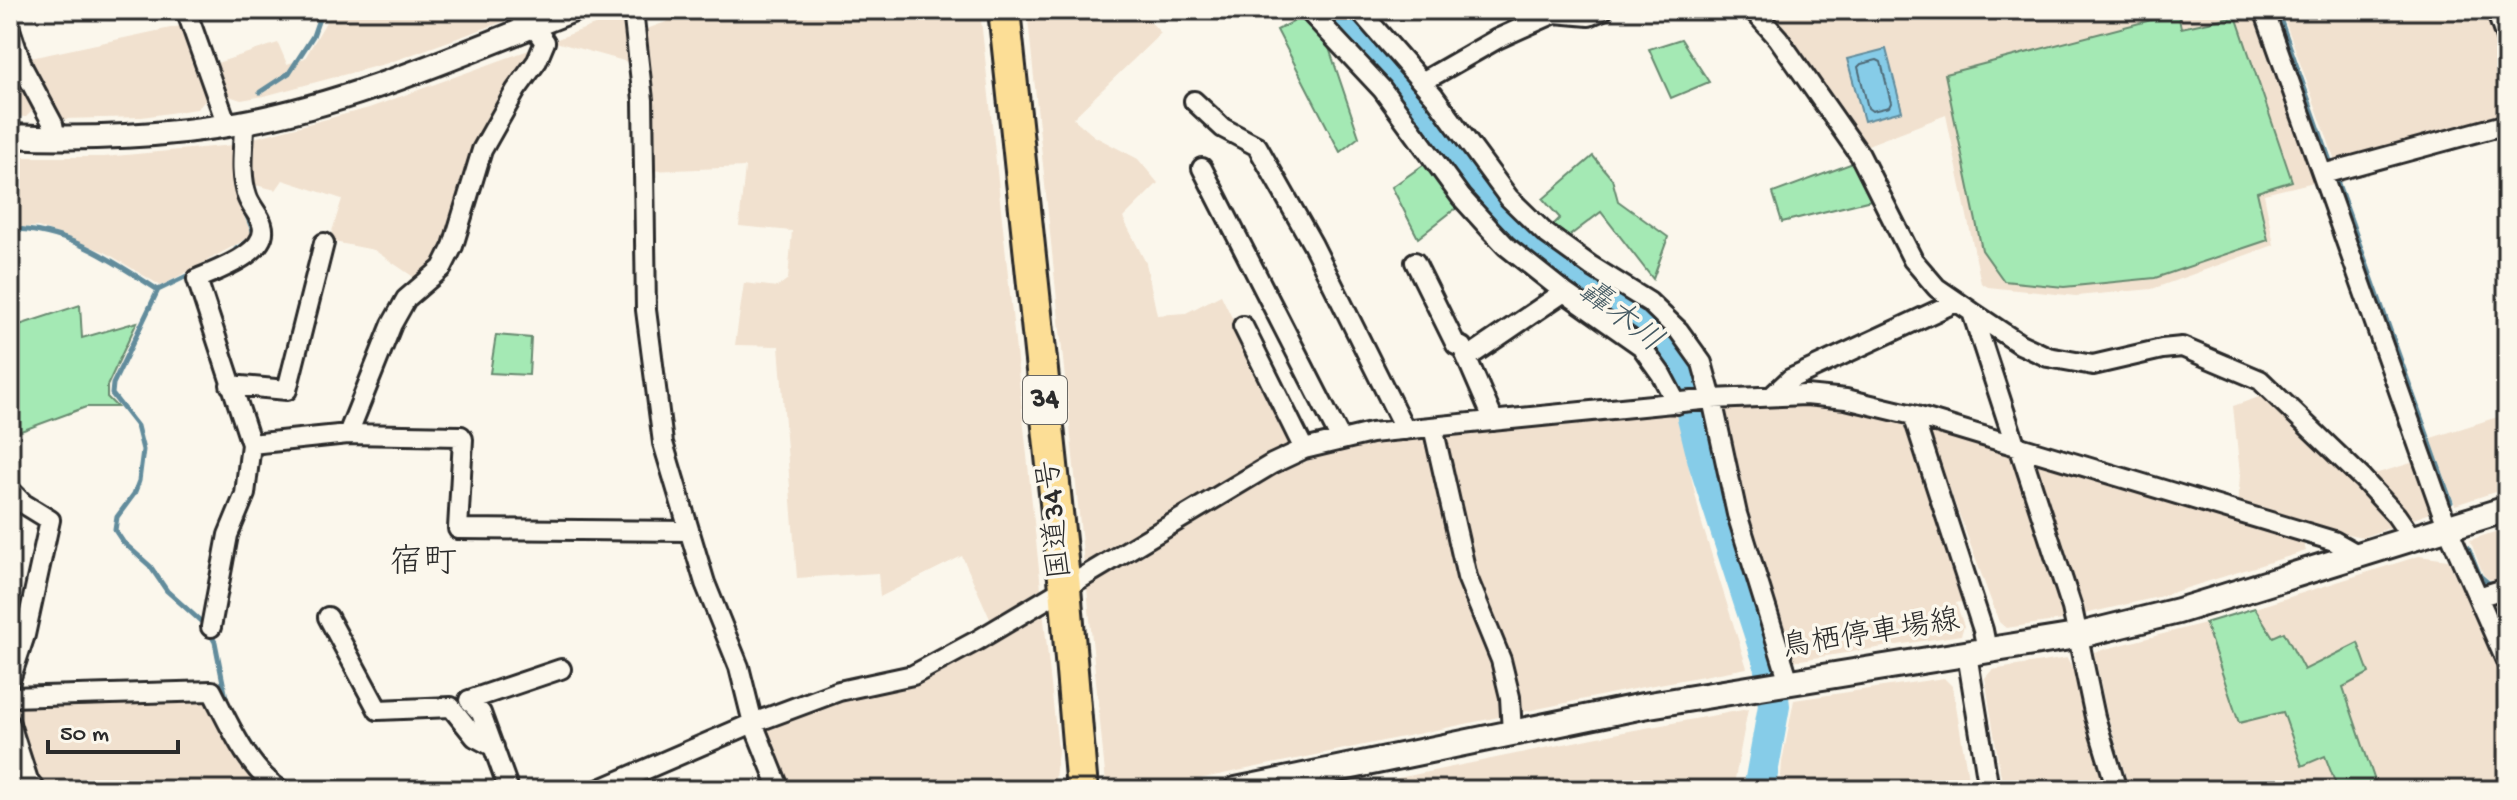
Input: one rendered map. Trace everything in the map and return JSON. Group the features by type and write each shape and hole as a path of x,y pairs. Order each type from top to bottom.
{"highway":[{"name":"国道34号","path":"1004,10 1065,588 1082,790"}],"main road":[{"name":"鳥栖停車場線","path":"1237,790 1643,706 2076,636 2178,611 2507,509"}],"street":[{"path":"186,10 235,124 247,197 262,225 262,239 252,251 197,279 251,444 245,494 228,535 211,627"},
{"path":"348,434 392,324 406,299 442,268 453,246 482,150 516,90 537,61 545,42 533,26 513,10"},
{"path":"10,136 56,139 235,124 356,93 475,51 574,10"},
{"path":"633,10 643,100 646,310 663,443 715,612 739,667 753,723 780,790"},
{"path":"1308,10 1382,89 1461,197 1506,246 1564,292 1641,346 1679,404"},
{"path":"1359,10 1422,82 1509,198 1544,232 1649,302 1679,331 1702,363 1737,514 1789,682"},
{"path":"1422,82 1497,39 1555,13 1589,16 1603,10"},
{"path":"1753,10 1778,38 1860,155 1913,260 1937,288 2020,344 2048,357 2093,365 2182,347 2260,380 2362,478 2396,515 2412,538"},
{"path":"2264,10 2448,529 2507,663"},
{"path":"2496,10 2507,41"},
{"path":"10,29 23,68 53,124 56,139"},
{"path":"1194,101 1223,128 1257,146 1313,245 1405,430"},
{"path":"2323,174 2507,124"},
{"path":"1202,168 1341,440"},
{"path":"230,385 287,390 324,243"},
{"path":"1415,262 1456,345 1462,347 1494,421"},
{"path":"1467,358 1564,292"},
{"path":"1773,395 1790,379 1956,302"},
{"path":"1972,312 2072,608 2095,717 2117,790"},
{"path":"1243,326 1304,449"},
{"path":"598,790 753,723 839,691 913,675 1272,464 1304,449 1371,433 1712,399 1773,395 1846,399 2017,445 2334,541 2357,554"},
{"path":"1913,415 1983,630 1977,652 1989,790"},
{"path":"1433,427 1467,577 1501,660 1510,697 1512,733"},
{"path":"251,444 348,434 461,436 458,529 688,531"},
{"path":"10,490 24,504 50,520 25,635 10,680"},
{"path":"2478,597 2507,588"},
{"path":"328,617 378,710 451,707 475,737 494,747"},
{"path":"509,790 481,713 469,700 561,669"},
{"path":"10,697 212,691 253,763 267,781 280,790"},
{"path":"10,724 25,785"}],"shaded area":[{"path":"333,10 507,10 505,21 388,63 264,96 241,100 229,96 217,63 278,43 287,64 305,58"},
{"path":"699,10 980,10 1041,588 991,621 962,556 880,597 878,573 797,578 779,346 735,345 744,283 777,287 788,279 792,231 739,226 745,167 651,171 652,95 644,30"},
{"path":"1027,10 1139,10 1161,33 1073,118 1094,136 1138,159 1158,183 1123,218 1146,263 1157,315 1186,313 1221,295 1292,442 1096,560 1084,563"},
{"path":"1768,10 2253,10 2314,182 2264,194 2274,245 2152,289 2076,296 1988,287 1981,283 1946,115 1865,146"},
{"path":"2281,10 2490,10 2507,58 2507,111 2490,121 2336,163"},
{"path":"613,18 624,25 635,64 552,41"},
{"path":"180,26 207,99 197,109 142,117 63,119 31,58"},
{"path":"540,46 437,269 418,280 374,250 329,241 342,199 283,180 276,190 247,183 250,139 369,108"},
{"path":"11,66 35,108 26,117 10,116"},
{"path":"233,145 232,179 237,202 250,228 250,237 161,286 105,252 38,227 10,228 10,157 104,157"},
{"path":"2268,394 2358,479 2418,461 2436,511 2363,537 2315,528 2238,507 2240,474 2233,406"},
{"path":"1807,400 1894,417 1904,426 1964,601 1956,603 1964,626 1961,635 1788,662 1740,510 1717,405"},
{"path":"1677,414 1702,524 1747,668 1146,790 1115,790 1106,784 1087,589 1100,577 1273,475 1336,449 1382,441"},
{"path":"2507,414 2507,488 2455,505 2431,438"},
{"path":"1930,428 2015,454 2067,612 2063,620 2006,628 1999,622 1929,433"},
{"path":"2032,459 2303,541 2306,551 2158,597 2080,615"},
{"path":"2507,528 2507,577 2488,579 2483,574 2470,540"},
{"path":"2419,556 2448,560 2507,686 2507,790 2378,790 2343,687 2359,644 2304,670 2284,633 2273,638 2255,608"},
{"path":"1043,610 1058,750 1054,790 786,790 760,727 840,696 921,681"},
{"path":"2205,623 2239,723 2283,712 2302,766 2325,755 2338,790 2130,790 2107,714 2094,652"},
{"path":"2067,658 2077,676 2086,720 2108,790 2003,790 1985,678 1992,670"},
{"path":"1944,678 1953,687 1970,790 1780,790 1794,700"},
{"path":"207,699 268,790 47,790 37,781 12,705"},
{"path":"1748,709 1733,790 1340,790 1613,734"}],"green space":[{"path":"1287,10 1293,10 1326,39 1359,137 1340,152 1277,30 1293,22"},
{"path":"2178,13 2181,28 2236,16 2292,181 2257,192 2268,240 2155,278 2064,287 2004,281 1982,250 1945,74"},
{"path":"1681,39 1709,82 1671,98 1649,49"},
{"path":"1593,156 1612,179 1618,201 1668,237 1653,279 1601,212 1564,240 1549,229 1560,218 1543,199"},
{"path":"1429,161 1460,205 1418,238 1392,187"},
{"path":"1853,163 1875,199 1782,222 1773,193"},
{"path":"80,305 82,338 137,322 107,386 107,397 117,407 86,407 10,435 10,328"},
{"path":"496,335 531,338 529,375 490,373"},
{"path":"2255,608 2273,637 2284,632 2304,670 2358,643 2369,673 2343,687 2378,790 2338,790 2325,756 2302,766 2283,712 2239,723 2205,623"}],"water":[{"path":"1886,49 1902,111 1864,121 1847,59"}],"waterway":[{"path":"260,92 289,73 313,36 322,10"},
{"name":"轟木川","path":"1339,10 1537,257 1660,344 1683,376 1704,462 1769,662 1774,706 1759,790"},
{"path":"2277,10 2331,164"},
{"path":"2336,178 2451,502"},
{"path":"236,249 251,239 254,233 245,211"},
{"path":"10,229 31,230 70,240 158,290"},
{"path":"191,274 158,290 113,384 112,394 137,426 143,450 139,481 134,494 117,517 115,530 123,542 150,566 167,591 205,625 215,642 227,703"},
{"path":"2468,547 2480,576 2488,583 2497,583"},
{"path":"239,725 262,761"},
{"path":"283,782 308,790"}],"district":[{"name":"宿町","path":"423,565"}]}
